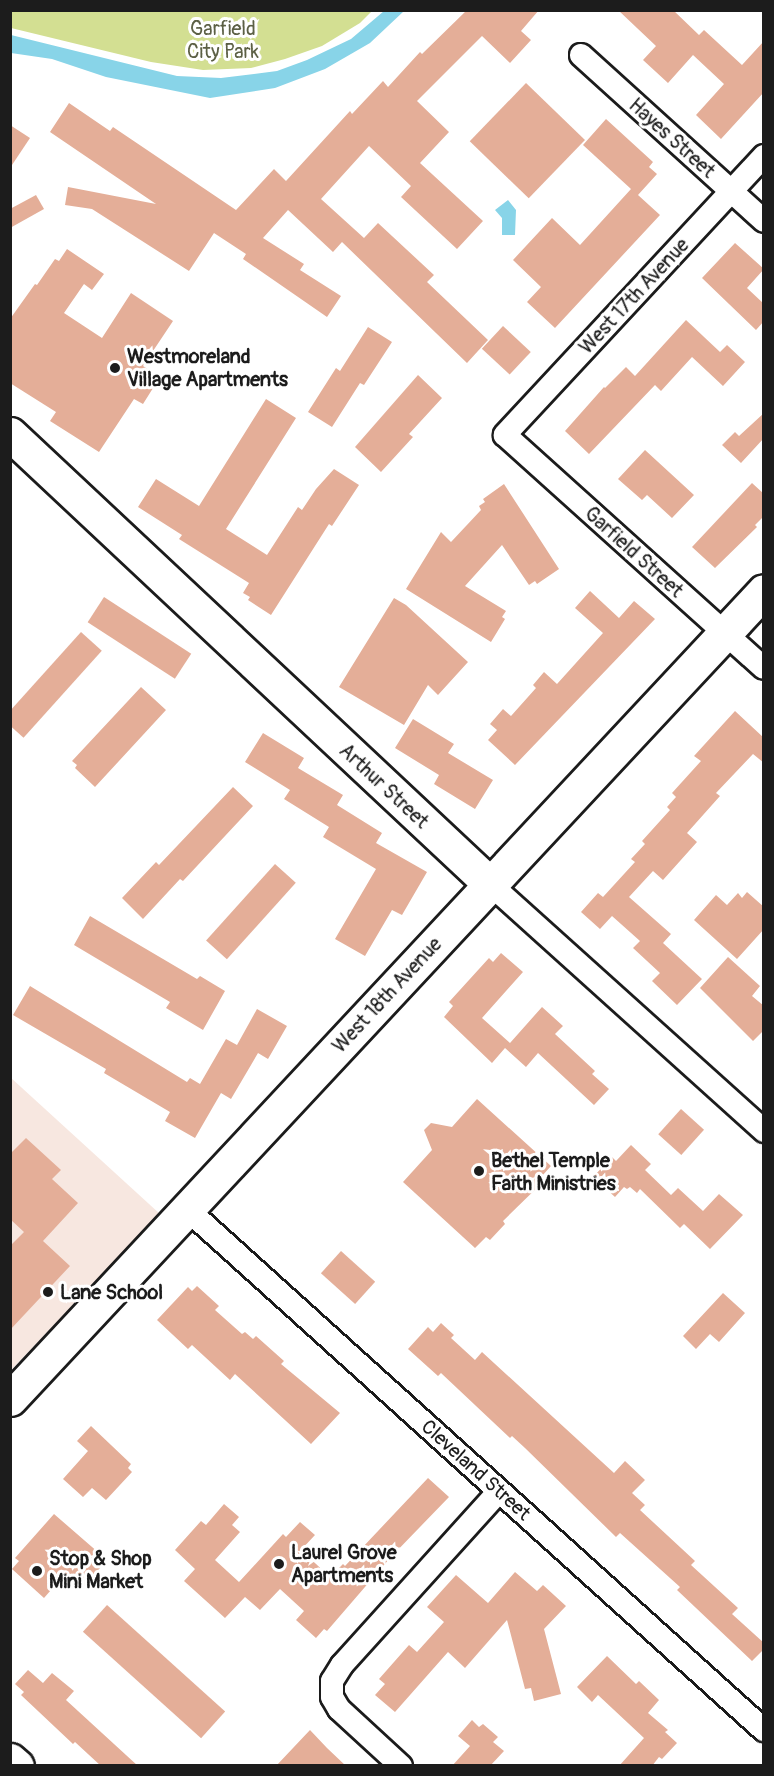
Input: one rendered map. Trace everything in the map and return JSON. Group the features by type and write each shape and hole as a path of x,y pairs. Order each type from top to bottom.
{"main road":[{"name":"Arthur Street","path":"10,434 490,884"},
{"name":"West 18th Avenue","path":"10,1399 764,591"},
{"path":"10,1760 17,1766"}],"street":[{"name":"Hayes Street","path":"581,55 764,221"},
{"name":"West 17th Avenue","path":"505,435 764,156"},
{"name":"Garfield Street","path":"505,435 764,668"},
{"name":"Arthur Street","path":"490,884 764,1131"},
{"name":"Cleveland Street","path":"188,1210 764,1730"},
{"path":"401,1766 335,1703 330,1690 332,1681 342,1665 499,1491"}],"shaded area":[{"name":"Lane School","path":"10,1077 160,1214 11,1370 10,1370"}],"green space":[{"name":"Garfield City Park","path":"10,11 372,11 360,23 322,46 285,59 251,68 203,70 151,62 11,28"}],"water":[{"path":"384,11 404,11 370,43 325,69 275,88 210,98 106,77 52,59 11,53 11,35 177,76 221,78 277,71 307,60 351,39"},
{"path":"508,200 516,210 515,235 502,235 502,218 495,210"}],"building":[{"path":"467,10 539,10 521,31 531,40 510,63 482,36 417,101 449,132 420,163 483,221 457,249 401,197 411,186 369,146 321,199 364,238 378,223 434,275 427,282 488,340 467,363 342,242 333,252 288,210 263,238 304,264 300,270 341,296 327,317 243,259 246,254 214,233 189,271 92,209 65,205 68,187 156,204 50,132 69,103 110,131 113,127 236,210 274,169 286,181 350,111 352,114 383,81 388,87 420,52 422,54"},
{"path":"618,10 673,10 699,35 704,30 742,65 764,41 764,92 721,139 696,115 724,84 693,55 668,83 643,60 656,46"},
{"path":"526,83 585,140 529,198 470,141"},
{"path":"606,119 653,162 649,167 657,174 638,195 660,215 555,328 527,302 541,287 513,260 552,218 580,245 631,189 583,145"},
{"path":"10,125 30,138 10,168"},
{"path":"36,195 44,209 10,228 10,209"},
{"path":"735,243 764,269 747,288 764,304 764,321 756,330 702,278"},
{"path":"67,249 104,274 92,290 84,284 64,313 102,338 131,293 173,321 143,366 160,377 143,404 134,399 99,452 50,421 56,412 10,383 10,319 55,259 59,261"},
{"path":"686,320 720,352 727,345 745,362 723,386 692,357 661,391 655,385 589,454 565,431 604,387 626,367 635,376"},
{"path":"503,326 531,352 510,375 482,349"},
{"path":"368,327 392,342 364,385 360,383 332,427 308,412 336,368 340,371"},
{"path":"418,375 442,398 409,434 413,437 381,472 355,447"},
{"path":"266,399 296,418 226,529 267,555 298,507 302,510 316,489 334,469 359,485 332,526 329,524 271,615 248,600 250,597 243,593 249,583 179,539 182,535 138,507 156,479 199,506"},
{"path":"764,413 764,438 741,463 722,445 735,432 739,436"},
{"path":"645,450 694,495 672,518 647,495 642,500 618,479"},
{"path":"752,483 764,494 764,516 755,525 757,527 715,568 692,547"},
{"path":"504,484 559,569 537,584 535,581 529,585 502,545 465,586 506,611 502,617 505,619 491,642 406,589 441,532 451,542 481,510 479,506 485,502 483,499"},
{"path":"590,591 619,618 634,601 655,619 515,765 488,740 497,730 490,724 503,709 511,716 536,688 533,685 544,672 557,684 603,633 575,608"},
{"path":"104,597 191,654 175,679 88,622"},
{"path":"394,598 406,605 468,662 438,695 428,685 404,725 339,687"},
{"path":"81,632 102,651 24,738 10,726 10,711"},
{"path":"141,687 166,710 95,787 75,768 77,765 72,761"},
{"path":"735,711 764,738 764,763 753,754 716,793 720,796 687,833 697,842 663,880 653,871 629,897 671,934 663,943 702,979 677,1005 652,981 660,973 633,948 640,941 612,916 600,929 581,912 598,893 603,897 635,862 631,859 645,844 642,841 670,810 667,807 676,797 672,793 701,761 694,756"},
{"path":"413,719 454,744 448,753 493,780 475,809 434,784 439,775 395,748"},
{"path":"263,733 304,758 298,768 343,795 337,805 382,833 376,843 427,872 402,915 392,910 365,956 335,939 376,869 323,837 329,827 284,799 290,790 245,762"},
{"path":"233,787 253,806 183,881 180,879 143,919 122,898 156,862 159,865"},
{"path":"275,864 296,883 227,959 206,941"},
{"path":"747,892 764,907 764,929 737,959 694,920 716,895 727,905 738,893 742,898"},
{"path":"90,916 197,979 200,976 225,991 203,1030 166,1008 170,1002 74,945"},
{"path":"501,953 523,972 482,1018 510,1043 542,1007 563,1026 555,1034 595,1071 592,1074 609,1089 594,1105 538,1053 526,1067 505,1048 492,1063 444,1017 453,1006 449,1002 489,958 493,962"},
{"path":"728,957 760,986 752,996 764,1006 764,1030 753,1041 700,988"},
{"path":"30,986 187,1082 190,1078 200,1084 226,1039 237,1045 257,1009 287,1026 268,1059 258,1053 231,1099 221,1093 195,1138 165,1121 170,1112 104,1073 106,1069 13,1015"},
{"name":"Bethel Temple Faith Ministries","path":"477,1099 551,1166 542,1176 546,1179 503,1221 505,1224 490,1240 486,1237 475,1248 403,1182 432,1150 424,1130 431,1123 452,1127"},
{"path":"681,1109 704,1130 681,1155 658,1134"},
{"name":"Lane School","path":"26,1138 61,1170 52,1179 78,1203 43,1241 70,1266 10,1330 10,1246 24,1232 10,1219 10,1154"},
{"path":"631,1145 651,1164 645,1170 671,1195 678,1188 703,1211 719,1194 743,1215 710,1249 684,1224 680,1228 640,1189 637,1193 630,1187 627,1189 624,1187 615,1197 593,1177 612,1157 616,1161"},
{"path":"341,1251 375,1282 355,1304 321,1273"},
{"path":"197,1286 219,1306 215,1310 242,1334 245,1332 253,1339 256,1336 284,1361 281,1364 340,1413 311,1444 235,1374 230,1380 192,1345 188,1349 157,1320 188,1287 192,1291"},
{"path":"723,1293 745,1313 719,1342 710,1334 696,1349 683,1336"},
{"path":"441,1323 454,1335 451,1338 475,1360 482,1352 614,1473 625,1461 645,1480 632,1493 645,1505 640,1510 695,1561 691,1565 738,1608 732,1614 764,1643 764,1649 752,1661 677,1590 680,1587 620,1533 616,1537 512,1436 510,1438 441,1373 438,1376 408,1349 428,1327 433,1332"},
{"path":"91,1426 131,1464 128,1468 132,1472 106,1500 92,1488 83,1497 63,1479 88,1451 77,1441"},
{"path":"428,1478 449,1497 390,1558 327,1631 324,1629 316,1638 296,1620 304,1611 280,1589 260,1610 245,1597 225,1618 184,1581 195,1569 175,1550 201,1521 206,1525 224,1504 239,1517 232,1525 240,1532 215,1560 239,1582 283,1534 286,1537 300,1522 315,1535 301,1550 330,1577 343,1564 345,1566"},
{"path":"54,1514 107,1560 82,1589 65,1574 44,1598 12,1569 19,1561 15,1558"},
{"path":"515,1572 537,1591 543,1585 566,1606 544,1629 561,1694 534,1701 531,1688 525,1689 507,1620 465,1668 448,1652 395,1712 375,1695 385,1684 379,1679 409,1645 417,1652 444,1622 427,1607 456,1575 488,1603"},
{"path":"107,1605 225,1711 201,1738 83,1632"},
{"path":"607,1656 636,1684 639,1681 659,1700 648,1713 668,1730 665,1732 677,1743 662,1759 659,1757 652,1766 619,1766 644,1738 598,1695 592,1702 577,1687"},
{"path":"28,1670 43,1683 52,1673 74,1691 66,1700 138,1766 101,1766 75,1742 73,1744 21,1695 24,1692 15,1684"},
{"path":"472,1720 479,1727 483,1724 498,1737 493,1742 504,1751 490,1766 452,1766 470,1746 458,1736"},
{"path":"310,1730 327,1748 346,1766 276,1766"}],"place":[{"name":"Westmoreland Village Apartments","path":"115,368"},
{"name":"Bethel Temple Faith Ministries","path":"479,1171"},
{"name":"Lane School","path":"48,1292"},
{"name":"Laurel Grove Apartments","path":"279,1564"},
{"name":"Stop & Shop Mini Market","path":"37,1571"}]}
